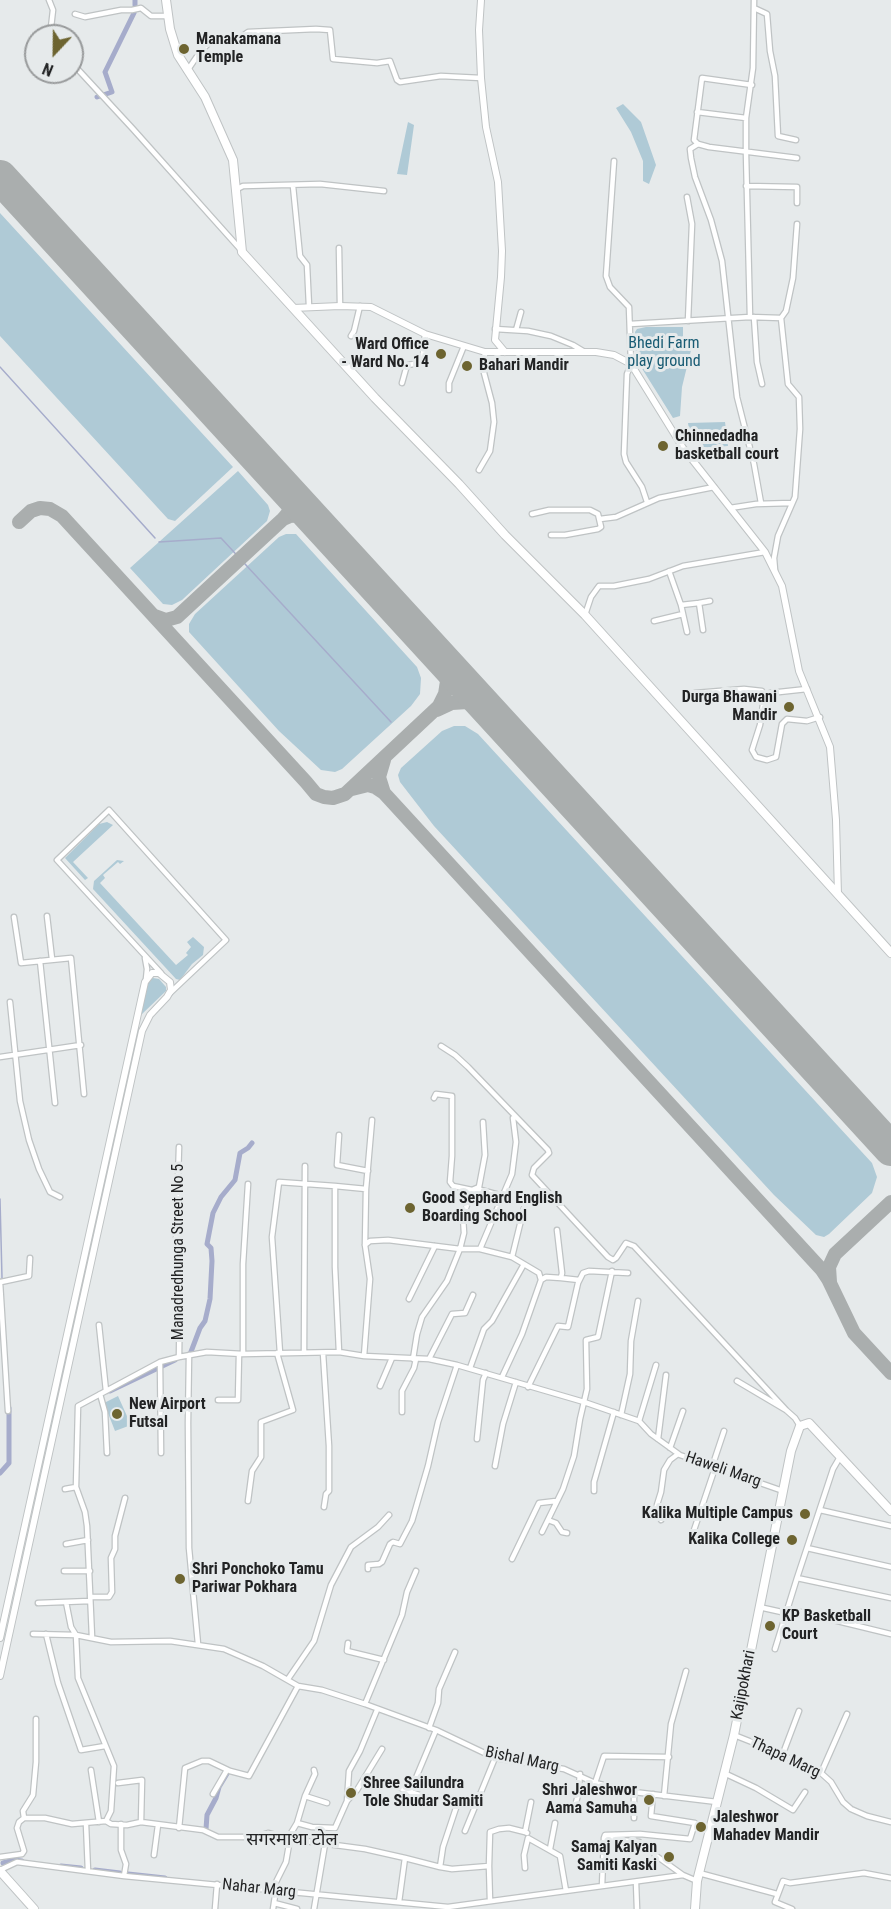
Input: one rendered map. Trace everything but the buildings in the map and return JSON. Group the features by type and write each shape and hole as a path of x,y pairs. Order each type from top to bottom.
{"main road":[{"path":"166,0 173,43 187,71 205,97 233,160 242,252 504,535 585,615 891,953"},
{"path":"800,1426 809,1423 891,1511"},
{"name":"Kajipokhari","path":"695,1909 698,1877 734,1735 791,1451 800,1426"},
{"path":"0,1871 34,1909"}],"street":[{"path":"49,0 53,10 51,24"},
{"path":"481,0 479,30 481,78 486,128 498,182 502,251 495,340 505,353"},
{"path":"754,0 752,85 746,118 746,186 752,317 762,384"},
{"path":"75,14 85,17 116,10 141,8 151,16 168,16"},
{"path":"754,8 767,14 775,76 778,136 796,140"},
{"path":"187,71 197,55 213,39 241,37 248,32 316,28 330,30 333,59 377,63 390,61 397,80 400,82 441,76 481,78"},
{"path":"84,75 242,252"},
{"path":"752,85 702,78 694,140 698,144 721,149 729,148 746,153 797,158"},
{"path":"697,112 746,118"},
{"path":"698,144 690,149 691,159 722,261 736,397 754,464 761,503"},
{"path":"614,161 606,276 610,286 629,307 631,364 627,374 624,453 626,462 642,487 647,502"},
{"path":"237,189 243,186 320,184 384,191"},
{"path":"293,186 300,256 307,265 309,306"},
{"path":"746,186 797,187 797,203"},
{"path":"687,197 692,224 688,321"},
{"path":"775,570 774,558 778,536 795,497 800,429 798,397 788,384 782,318 786,311 793,278 797,224"},
{"path":"339,248 340,306"},
{"path":"293,308 360,306 382,312 425,334 485,352 583,351 614,355 631,364 683,448 765,552 782,586 799,671 820,717 830,747 836,820 838,896"},
{"path":"351,336 360,306"},
{"path":"516,330 520,312"},
{"path":"630,324 752,317 782,318"},
{"path":"495,329 551,336 583,351"},
{"path":"402,383 407,365 422,363 425,334"},
{"path":"449,390 449,382 464,346"},
{"path":"479,470 490,451 494,422 492,403 483,369 485,352"},
{"path":"600,519 616,517 659,498 714,487"},
{"path":"730,508 761,503 792,503"},
{"path":"532,514 549,510 590,510 596,511 600,519 601,526 598,529 551,535"},
{"path":"585,615 591,597 599,586 638,582 683,566 765,552"},
{"path":"669,571 681,605 687,632"},
{"path":"681,605 710,602"},
{"path":"699,603 703,630"},
{"path":"654,621 683,614"},
{"path":"689,699 695,693 744,689 762,691 764,697 760,725 752,750 756,757 767,760 776,757 782,724 787,719 807,721 820,717"},
{"path":"764,697 770,693 808,689"},
{"path":"0,1676 142,1031 150,1015 226,940 109,810 57,860 175,988"},
{"path":"46,916 52,959"},
{"path":"14,917 21,963 71,958 84,1094"},
{"path":"0,1638 145,982 147,965 141,951"},
{"path":"40,962 55,1103"},
{"path":"145,982 148,975 155,973 166,978 171,990 167,997"},
{"path":"10,1002 20,1101 29,1140 50,1192 60,1197"},
{"path":"0,1057 81,1045"},
{"path":"441,1046 468,1067 548,1150 549,1154 534,1168 532,1175 608,1257 613,1260 616,1258 626,1244 634,1246 800,1426"},
{"path":"434,1098 435,1094 453,1096 450,1182 453,1186 503,1196"},
{"path":"480,1249 512,1174 515,1156 513,1118"},
{"path":"364,1356 370,1279 365,1245 366,1189 372,1120"},
{"path":"472,1190 479,1188 485,1155 483,1122"},
{"path":"339,1135 337,1166 368,1171"},
{"name":"Manadredhunga Street No 5","path":"179,1147 176,1243 180,1287 179,1357"},
{"path":"304,1352 305,1166"},
{"path":"248,1502 252,1472 261,1457 261,1422 293,1410 279,1353 272,1237 279,1182 366,1189"},
{"path":"218,1400 238,1400 248,1184"},
{"path":"335,1186 335,1267 339,1352"},
{"path":"402,1412 402,1391 414,1368 417,1334 422,1317 447,1281 460,1250 464,1233 463,1217 472,1190"},
{"path":"512,1257 524,1208"},
{"path":"557,1230 561,1278"},
{"path":"365,1245 370,1241 388,1240 460,1250 480,1249 512,1257 539,1273 541,1280"},
{"path":"409,1299 435,1246"},
{"path":"8,1411 1,1282 29,1276 30,1258"},
{"path":"470,1368 484,1329 492,1321 524,1264"},
{"path":"542,1533 563,1489 574,1456 587,1389 586,1340 598,1337 612,1271"},
{"path":"528,1387 558,1326 568,1327 579,1280 583,1273 612,1271 628,1273"},
{"path":"502,1377 522,1334 541,1280 546,1276 579,1280"},
{"path":"429,1359 452,1314 465,1313 473,1295"},
{"path":"621,1415 630,1374 638,1301"},
{"path":"99,1324 105,1391"},
{"path":"92,1637 88,1540 85,1512 76,1486 78,1406 160,1362 207,1352 241,1354 339,1352 364,1356 429,1359 502,1377 639,1421 656,1365"},
{"path":"323,1353 329,1446 328,1491 324,1507"},
{"path":"189,1355 189,1548 198,1644"},
{"path":"380,1386 392,1358"},
{"path":"160,1362 161,1453"},
{"path":"368,1569 368,1565 382,1562 390,1544 393,1542 400,1544 412,1521 438,1422 457,1365"},
{"path":"477,1439 483,1380 486,1373"},
{"path":"658,1439 666,1375"},
{"path":"737,1381 786,1410"},
{"path":"495,1466 503,1424 516,1382"},
{"path":"100,1394 105,1412 107,1453"},
{"path":"670,1448 684,1411"},
{"path":"594,1491 594,1482 614,1412"},
{"name":"Haweli Marg","path":"639,1421 678,1454 783,1491"},
{"path":"695,1533 724,1431"},
{"path":"661,1520 656,1508 664,1470 670,1460 678,1454"},
{"path":"775,1649 833,1469 840,1457"},
{"path":"65,1489 76,1486"},
{"path":"38,1603 109,1597 112,1592 111,1558 115,1549 125,1498"},
{"path":"512,1558 539,1503 556,1501"},
{"path":"820,1510 891,1526"},
{"path":"288,1680 314,1641 331,1585 351,1547 378,1527 389,1515"},
{"path":"548,1520 556,1523 562,1532 567,1533"},
{"path":"66,1544 88,1540"},
{"path":"807,1548 891,1567"},
{"path":"64,1571 90,1571"},
{"path":"365,1704 402,1615 407,1592 416,1571"},
{"path":"797,1578 891,1598"},
{"path":"66,1602 71,1627 76,1635 78,1678 114,1766 111,1811 106,1821"},
{"path":"759,1607 891,1634"},
{"name":"Bishal Marg","path":"33,1634 76,1635 111,1642 170,1641 224,1649 298,1686 322,1690 365,1704 436,1730 495,1758 556,1767 580,1774 595,1782 634,1792 717,1802"},
{"path":"46,1634 58,1683 81,1750 105,1746"},
{"path":"348,1643 347,1651 384,1660"},
{"path":"429,1728 438,1703 439,1689 454,1652"},
{"path":"664,1796 671,1724 686,1671"},
{"path":"179,1828 184,1768 205,1761 249,1776 298,1686"},
{"path":"347,1801 349,1771 377,1710"},
{"path":"782,1756 799,1711"},
{"path":"821,1773 847,1714"},
{"path":"24,1818 23,1811 33,1795 36,1719"},
{"path":"410,1792 436,1730"},
{"name":"Thapa Marg","path":"734,1735 821,1773 831,1782 843,1802 851,1809 891,1822"},
{"path":"297,1823 334,1829 347,1801 357,1790 382,1749"},
{"path":"595,1782 603,1756 669,1757"},
{"path":"465,1831 495,1758"},
{"path":"91,1770 99,1822"},
{"path":"213,1794 227,1770"},
{"path":"297,1909 273,1906 275,1896 273,1889 287,1859 290,1839 315,1774 314,1770"},
{"path":"724,1773 756,1788 793,1810 806,1792"},
{"path":"571,1807 574,1806 578,1795 580,1774"},
{"path":"118,1783 142,1779 141,1822"},
{"path":"387,1783 429,1798"},
{"path":"634,1792 634,1818"},
{"path":"602,1886 605,1835 640,1834 690,1839 695,1823 651,1816 653,1794"},
{"path":"305,1796 327,1803"},
{"path":"440,1867 443,1847 459,1799"},
{"path":"525,1832 531,1802"},
{"path":"0,1857 22,1854 24,1851 17,1828 19,1822 24,1818 45,1818 72,1824 106,1821 121,1824 141,1822 203,1830 218,1837 255,1837 268,1833 290,1839 365,1849 452,1869 489,1866"},
{"path":"550,1849 555,1822"},
{"path":"86,1824 88,1871"},
{"path":"121,1824 121,1850 126,1864 124,1876"},
{"path":"154,1855 158,1825"},
{"path":"490,1901 490,1832 498,1828 510,1828 528,1834 524,1855 525,1868"},
{"path":"528,1838 560,1856 566,1891"},
{"path":"604,1838 639,1842"},
{"path":"315,1909 326,1844"},
{"path":"0,1871 17,1862 10,1855"},
{"path":"655,1855 683,1875 777,1894"},
{"path":"399,1902 405,1858"},
{"name":"Nahar Marg","path":"17,1862 124,1876 318,1893 448,1908 683,1875"},
{"path":"790,1909 775,1902 783,1881 790,1883 864,1873 891,1878"},
{"path":"636,1882 637,1909"},
{"path":"214,1909 217,1884"}],"green space":[{"path":"623,104 641,122 656,165 649,184 643,181 643,161 631,132 616,108"},
{"path":"408,122 414,125 407,175 397,174"},
{"path":"0,213 233,467 175,521 168,519 0,336"},
{"name":"Bhedi Farm play ground","path":"683,327 683,337 694,338 682,387 680,416 673,418 636,359 635,332 637,329"},
{"path":"725,422 728,446 703,448 702,439 690,435 688,423"},
{"path":"238,471 268,505 270,511 267,521 182,600 172,605 163,604 130,568"},
{"path":"296,534 417,667 421,678 420,694 411,706 342,769 335,772 321,770 279,731 189,632 189,624 195,614 279,537"},
{"path":"454,726 465,726 478,734 872,1163 877,1177 872,1193 829,1234 824,1237 816,1235 774,1195 434,826 400,782 398,775 401,768 442,731"},
{"path":"107,822 113,825 73,862 88,878 85,880 65,858 99,824"},
{"path":"117,860 124,861 120,864 118,862 103,875 105,878 100,883 176,965 188,955 186,953 191,947 187,942 193,937 204,947 203,955 192,964 180,980 176,979 93,889 94,881"},
{"path":"153,978 159,979 166,987 166,991 142,1014 148,982"},
{"name":"New Airport Futsal","path":"118,1396 131,1425 115,1431 104,1403"}],"waterway":[{"path":"135,0 135,5"},
{"path":"97,97 112,92 105,72 134,13"},
{"path":"0,367 155,538"},
{"path":"159,542 221,538 391,722"},
{"path":"186,1357 189,1357 205,1321 210,1299 212,1261 211,1248 207,1244 213,1213 221,1197 235,1180 240,1153 252,1143"},
{"path":"0,1199 2,1278"},
{"path":"110,1391 175,1360"},
{"path":"0,1473 9,1463 9,1408"},
{"path":"206,1829 207,1815 228,1772"},
{"path":"3,1863 14,1860 22,1861"},
{"path":"61,1866 81,1868"},
{"path":"95,1870 120,1873"},
{"path":"128,1874 165,1878"}],"taxiway":[{"path":"155,616 166,620 177,617 283,519 290,505 288,493 283,486"},
{"path":"19,522 31,511 40,508 50,509 62,516 316,794 324,797 333,798 345,794 439,706 445,694 447,681 445,669 438,655"},
{"path":"283,519 301,515 318,524"},
{"path":"437,710 452,703 468,702 481,706 493,715"},
{"path":"352,789 368,785 384,793 379,777 384,760"},
{"path":"384,793 822,1270 854,1333 891,1373"},
{"path":"830,1282 829,1267 835,1254 891,1202"}],"runway":[{"path":"0,177 891,1149"}],"place":[{"name":"Manakamana Temple","path":"184,49"},
{"name":"Ward Office - Ward No. 14","path":"441,354"},
{"name":"Bahari Mandir","path":"467,366"},
{"name":"Chinnedadha basketball court","path":"663,446"},
{"name":"Durga Bhawani Mandir","path":"789,707"},
{"name":"Good Sephard English Boarding School","path":"410,1208"},
{"name":"New Airport Futsal","path":"117,1414"},
{"name":"Kalika Multiple Campus","path":"805,1514"},
{"name":"Kalika College","path":"792,1540"},
{"name":"Shri Ponchoko Tamu Pariwar Pokhara","path":"180,1579"},
{"name":"KP Basketball Court","path":"770,1626"},
{"name":"Shree Sailundra Tole Shudar Samiti","path":"351,1793"},
{"name":"Shri Jaleshwor Aama Samuha","path":"649,1800"},
{"name":"Jaleshwor Mahadev Mandir","path":"701,1827"},
{"name":"Samaj Kalyan Samiti Kaski","path":"669,1857"}],"district":[{"name":"सगरमाथा टोल","path":"292,1840"}]}
